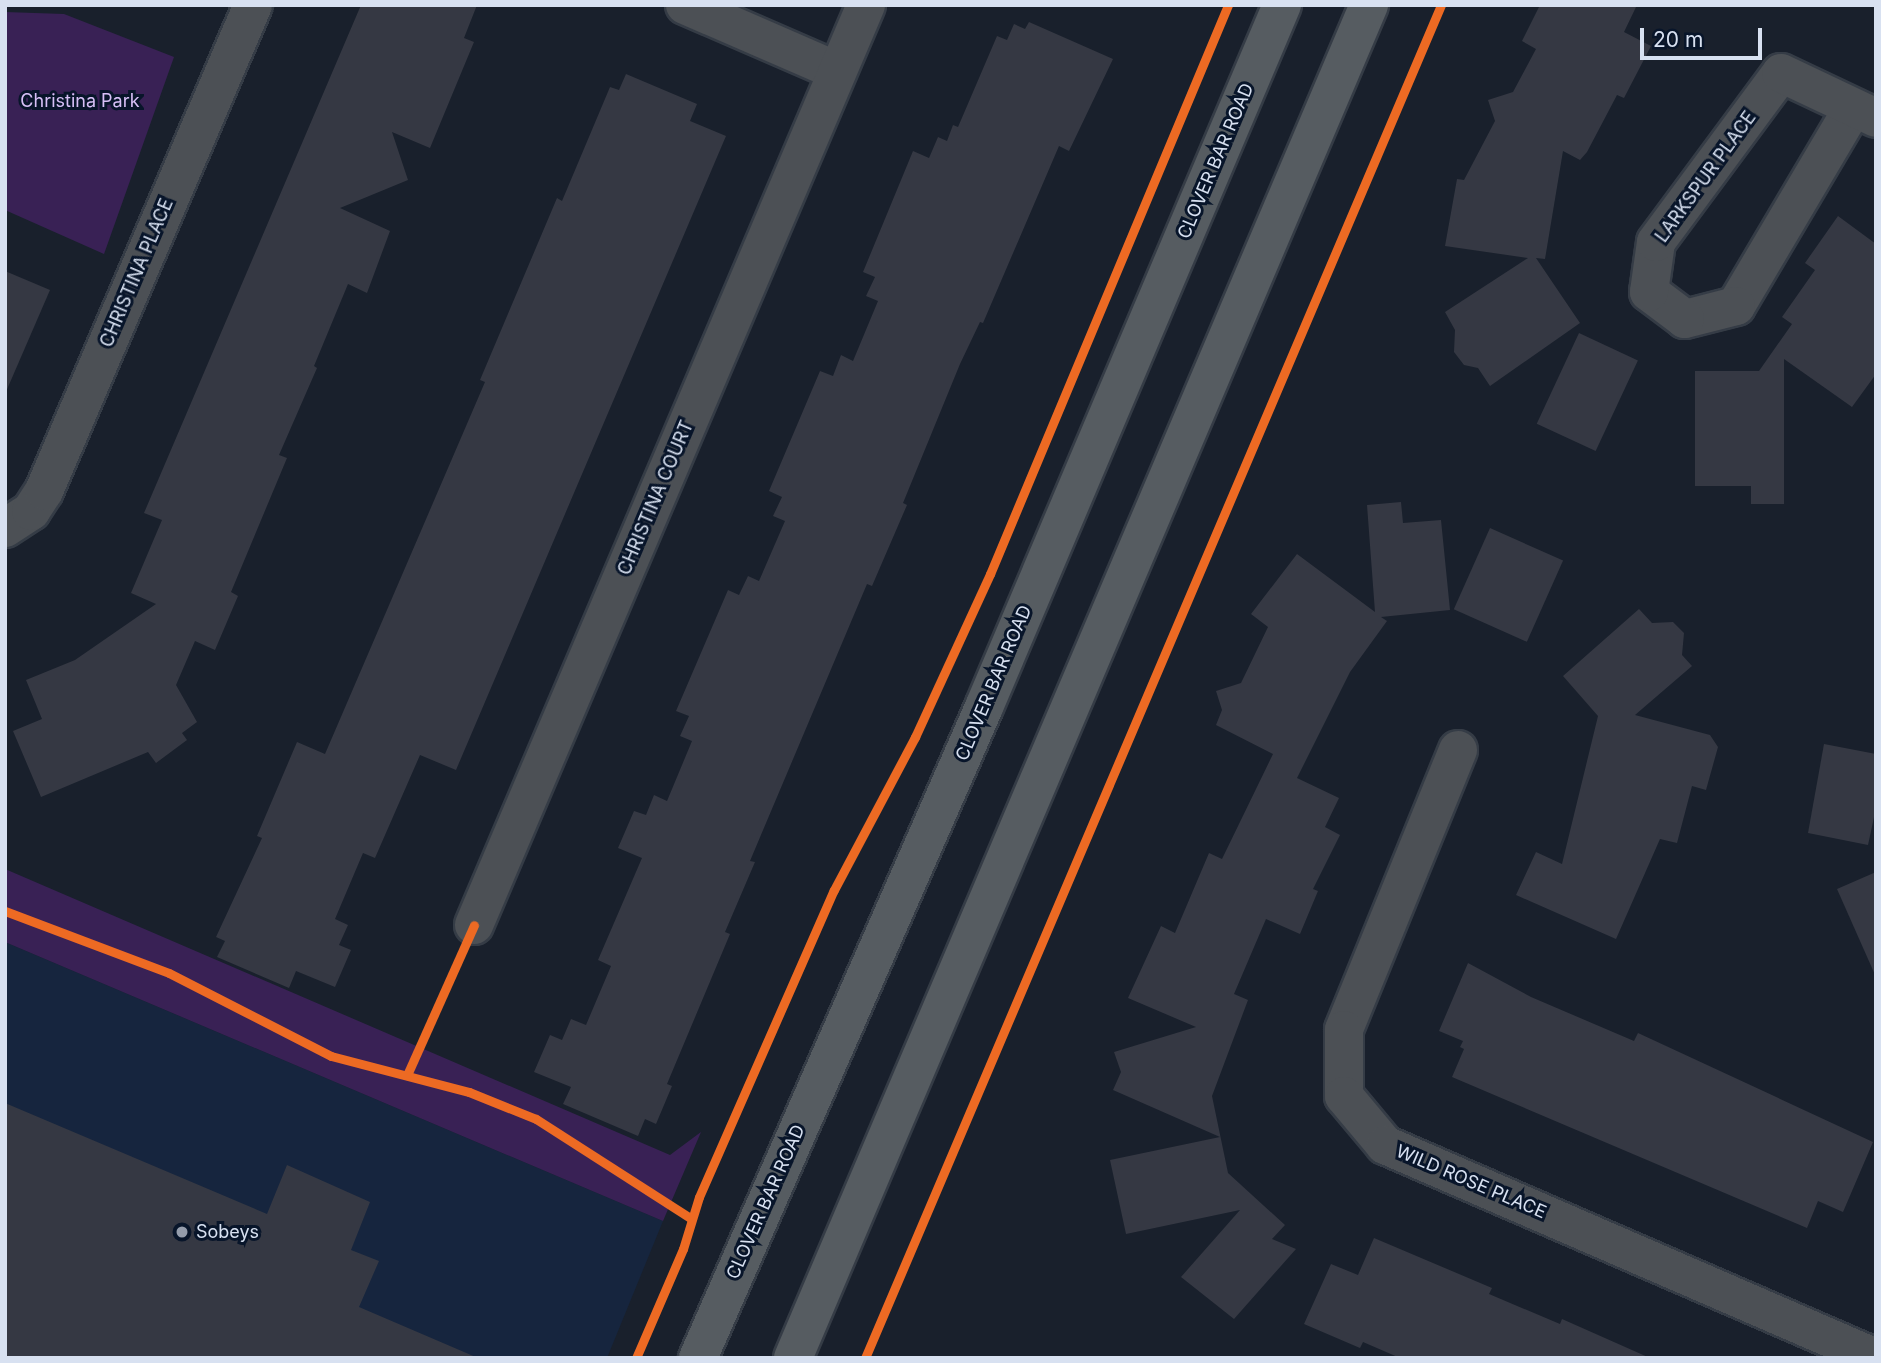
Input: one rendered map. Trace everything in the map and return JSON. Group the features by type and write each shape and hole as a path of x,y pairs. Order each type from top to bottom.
{"main road":[{"name":"CLOVER BAR ROAD","path":"698,1358 984,706 1282,5"},
{"path":"793,1358 1369,5"}],"street":[{"name":"CHRISTINA PLACE","path":"5,528 31,511 44,491 253,5"},
{"path":"685,5 838,71"},
{"name":"CHRISTINA COURT","path":"474,925 866,5"},
{"name":"LARKSPUR PLACE","path":"1781,73 1864,113 1736,306 1685,319 1649,292 1656,242 1781,73"},
{"name":"WILD ROSE PLACE","path":"1458,750 1344,1030 1344,1096 1385,1145 1876,1357"}],"shaded area":[{"path":"5,942 663,1221 607,1358 5,1358"}],"green space":[{"name":"Christina Park","path":"5,12 64,14 174,57 104,254 5,210"},
{"path":"5,869 670,1155 701,1132 663,1221 5,942"}],"building":[{"path":"361,5 477,5 464,38 474,42 430,148 392,132 408,180 340,208 390,231 367,293 348,284 314,366 317,368 279,455 287,458 231,592 238,596 215,650 195,641 176,685 197,722 182,733 187,740 156,763 148,752 41,797 13,731 42,719 26,680 75,660 156,604 131,593 162,520 144,513"},
{"path":"1540,5 1637,5 1624,32 1651,46 1624,98 1617,95 1587,152 1580,160 1563,151 1545,259 1536,258 1580,323 1490,386 1478,368 1464,365 1454,352 1455,330 1445,312 1528,258 1445,246 1457,179 1464,180 1495,121 1488,100 1513,92 1536,49 1522,41"},
{"path":"1029,22 1113,59 1069,151 1059,146 983,323 980,322 960,364 903,503 907,505 872,586 867,584 750,861 755,862 725,932 730,934 667,1084 672,1086 656,1124 645,1119 638,1136 563,1104 571,1087 534,1072 550,1035 562,1040 571,1019 586,1025 611,966 598,960 642,858 618,848 634,811 646,815 654,795 667,801 692,741 680,736 689,716 676,711 728,590 739,595 748,576 759,581 785,521 773,516 782,497 769,491 820,371 833,376 841,355 853,361 878,301 866,296 875,277 863,272 913,151 929,158 938,137 947,141 953,125 958,127 997,36 1007,40 1014,24 1025,29"},
{"path":"626,74 697,104 690,121 726,136 456,770 420,755 375,858 363,853 335,919 348,925 339,945 351,950 335,987 296,971 289,988 217,957 225,941 216,937 262,838 257,836 297,742 325,754 485,382 480,380 557,198 562,201 610,87 619,90"},
{"path":"1838,216 1876,244 1876,374 1852,407 1784,359 1784,504 1751,504 1751,486 1695,486 1695,371 1759,371 1792,324 1782,317 1815,270 1805,263"},
{"path":"5,271 50,290 5,394"},
{"path":"1579,333 1638,360 1596,451 1537,424"},
{"path":"1401,502 1403,523 1441,520 1450,610 1381,617 1387,621 1350,672 1297,778 1339,798 1325,827 1340,835 1313,889 1318,891 1300,934 1266,919 1234,994 1248,1000 1212,1096 1228,1173 1285,1225 1272,1239 1296,1249 1234,1319 1181,1277 1240,1210 1126,1234 1110,1160 1220,1137 1113,1090 1121,1072 1114,1052 1196,1027 1128,998 1161,926 1175,933 1209,853 1222,859 1273,754 1216,725 1222,710 1216,691 1241,683 1268,627 1251,614 1297,554 1375,612 1367,505"},
{"path":"1490,528 1563,561 1527,642 1454,609"},
{"path":"1639,609 1652,623 1673,622 1684,633 1682,655 1692,666 1635,715 1710,735 1718,747 1706,790 1692,786 1677,843 1660,839 1616,939 1516,895 1536,852 1562,864 1598,716 1563,676"},
{"path":"1824,744 1876,754 1876,808 1868,845 1808,833"},
{"path":"1876,872 1876,977 1837,889"},
{"path":"1468,963 1531,997 1634,1041 1638,1033 1873,1142 1843,1212 1818,1201 1807,1228 1452,1077 1464,1049 1460,1047 1463,1041 1439,1031"},
{"name":"Sobeys","path":"5,1103 267,1214 287,1165 370,1202 351,1250 379,1261 359,1307 478,1358 5,1358"},
{"path":"1374,1238 1492,1288 1489,1294 1560,1324 1562,1319 1650,1358 1400,1358 1363,1342 1360,1348 1304,1324 1331,1264 1358,1275"}],"cycle path":[{"path":"636,1358 683,1249 699,1197 834,890 915,737 990,574 1228,5"},
{"path":"865,1358 1441,5"},
{"path":"5,911 169,973 331,1056 469,1092 536,1119 690,1218"},
{"path":"407,1075 474,925"}],"place":[{"name":"Sobeys","path":"182,1232"}]}
